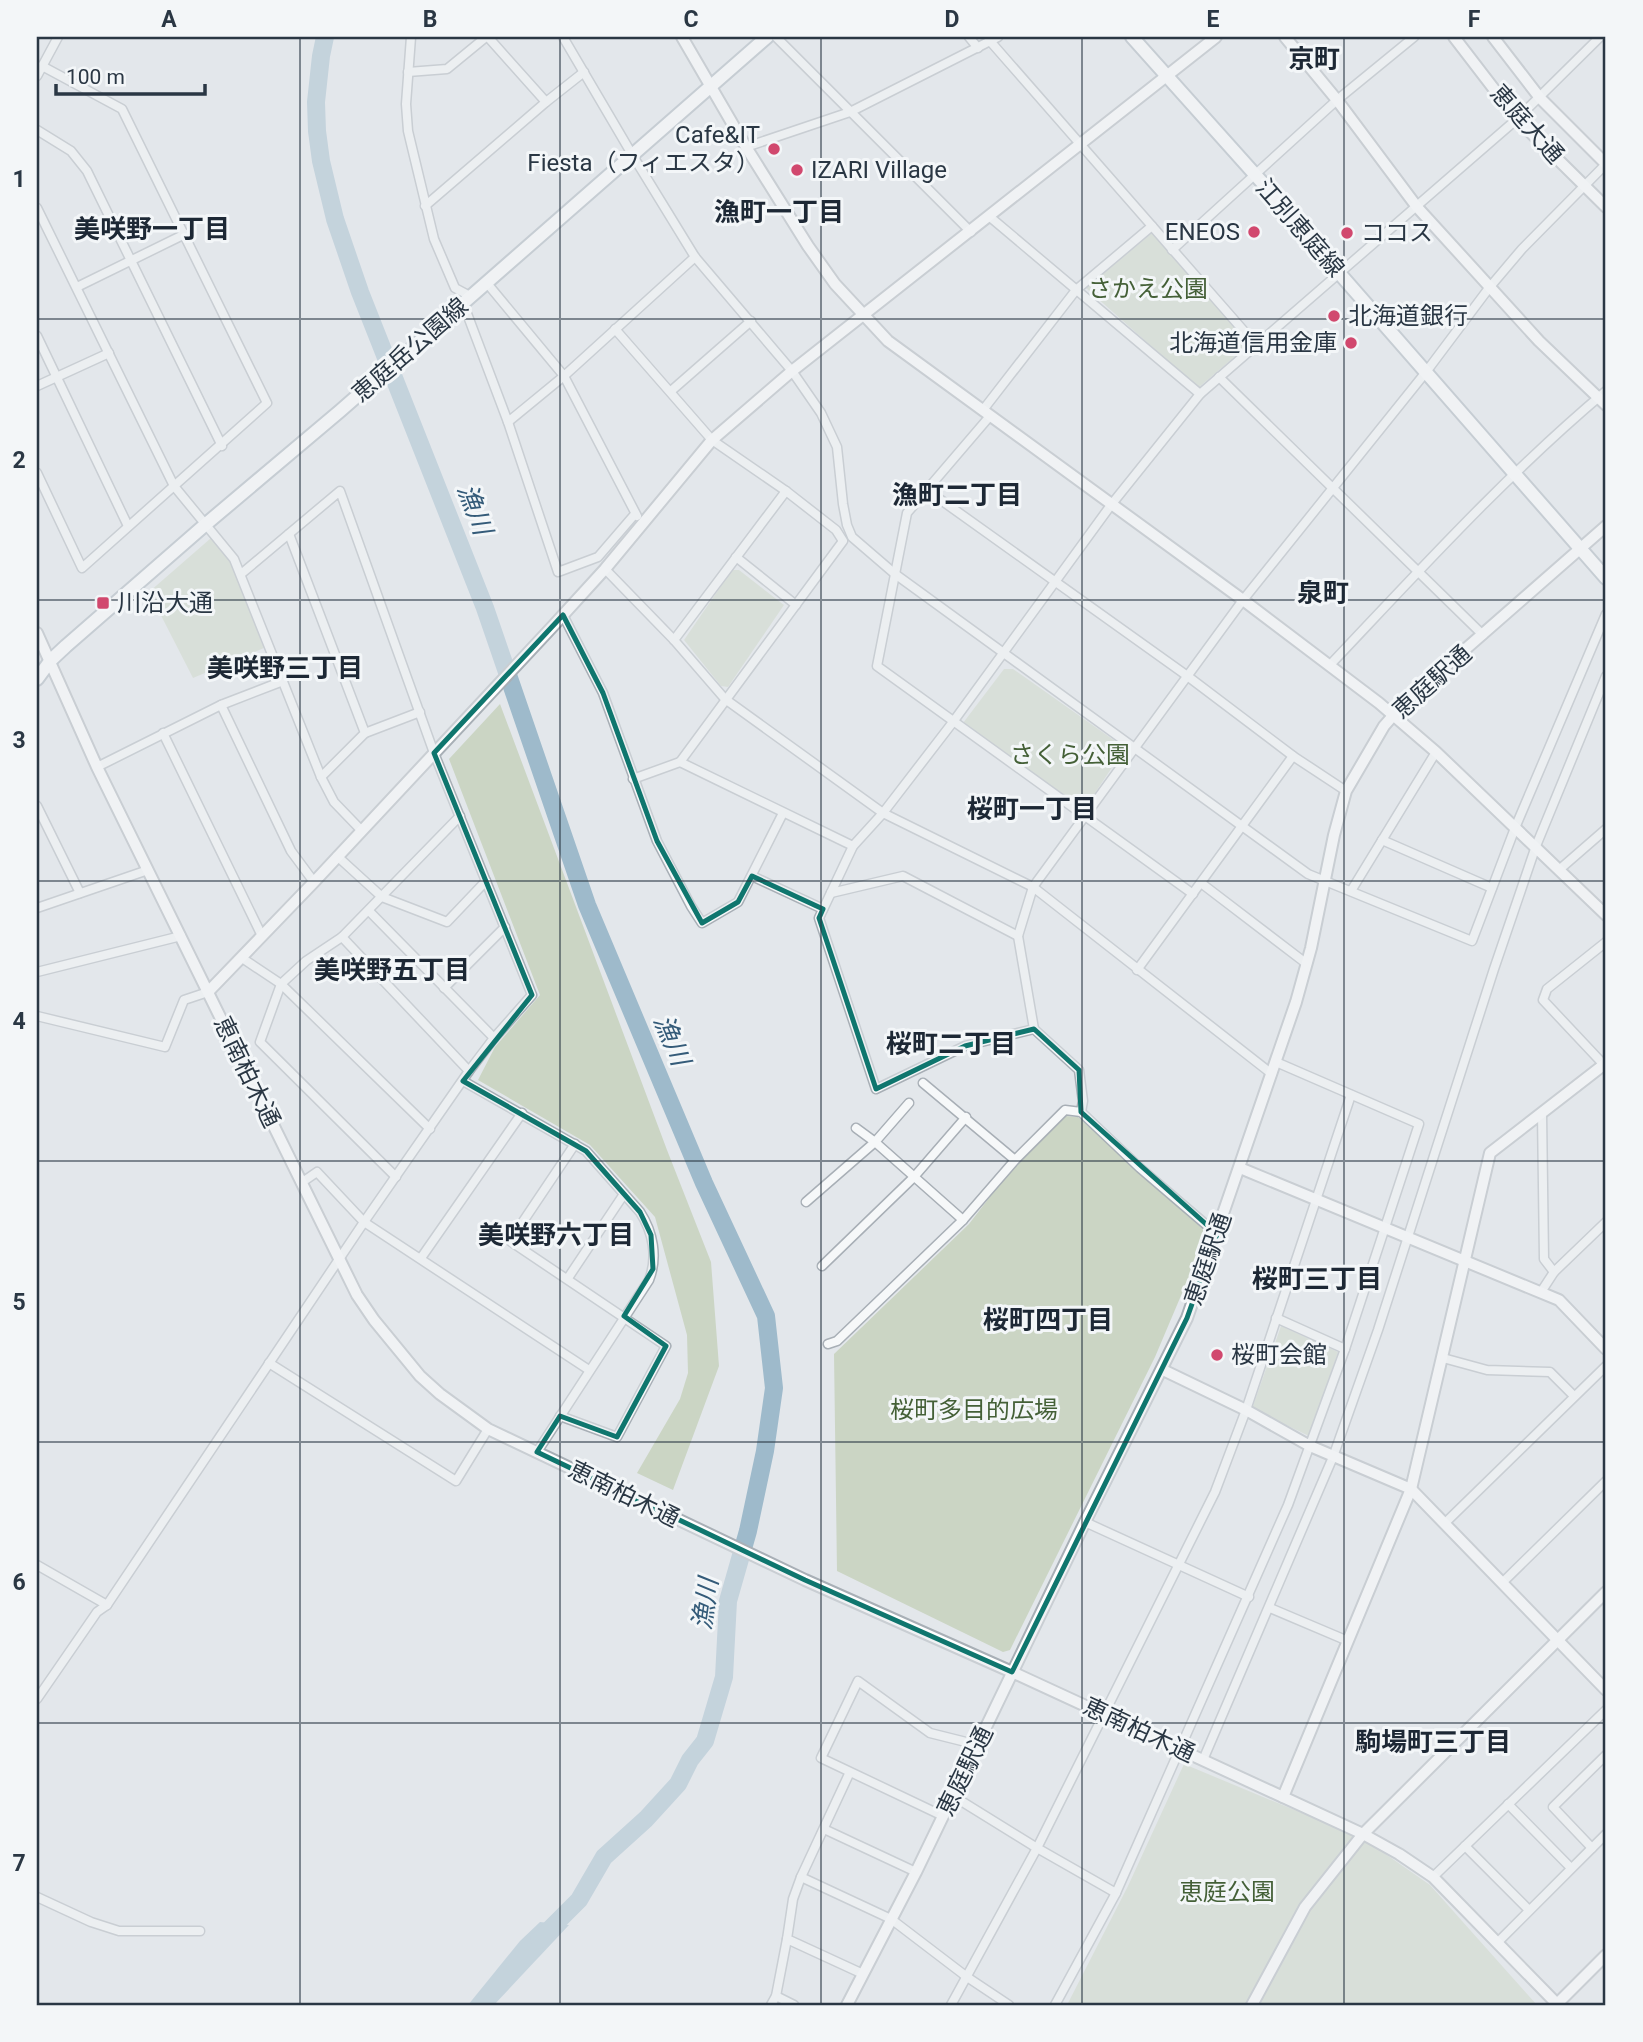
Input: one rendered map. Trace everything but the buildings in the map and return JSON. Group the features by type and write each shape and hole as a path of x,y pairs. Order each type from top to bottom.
{"main road":[{"name":"恵庭岳公園線","path":"37,679 51,660 767,37"},
{"name":"江別恵庭線","path":"1132,37 1311,237 1340,274 1606,578"},
{"name":"恵庭岳公園線","path":"37,665 51,660"}],"street":[{"path":"37,76 58,37"},
{"path":"411,37 408,131 434,239 454,288 467,300 558,572 598,557 635,514"},
{"path":"408,72 447,69 487,37 546,102"},
{"path":"563,37 695,257 792,371 821,413 837,447 843,504 852,537 895,574 1308,874 1472,942 1515,828 1606,614"},
{"path":"682,37 808,246 835,284 888,341 1330,665 1436,752 1606,915"},
{"path":"776,37 971,232"},
{"path":"969,37 978,48"},
{"path":"37,1016 164,1047 184,1000 208,992 446,742 605,569 712,440 863,314 971,232 1216,37"},
{"path":"1285,37 1337,100 1418,207 1489,288 1539,341 1604,398 1516,474 1419,570 1330,665"},
{"path":"1172,250 1337,100 1414,37"},
{"name":"恵庭大通","path":"1454,37 1517,119 1606,207"},
{"name":"恵庭大通","path":"1493,37 1540,97 1606,164"},
{"path":"1034,1029 965,1046 876,1090 819,918 853,846 883,813 953,722 1111,505 1200,394 1517,119 1600,37"},
{"path":"746,147 850,112 994,39 1081,144 1257,346"},
{"path":"37,473 82,568 222,446 267,403 122,109 42,66"},
{"path":"425,206 584,72"},
{"path":"37,130 71,151 87,171 222,446"},
{"path":"1081,1112 1083,1101 1079,1070 1034,1029 1018,936 1033,887 1242,600 1426,372 1489,288 1522,249 1606,164"},
{"path":"37,208 174,486 234,559 321,777 334,802 361,830"},
{"path":"990,217 1200,394"},
{"path":"1152,226 1076,289 987,413 907,513 877,666 1193,894"},
{"path":"77,287 185,234"},
{"path":"508,422 565,376 695,257"},
{"path":"486,282 565,376 635,514 643,524"},
{"path":"671,391 751,321"},
{"path":"615,329 712,440 786,491 836,530 843,541 680,762 633,779"},
{"path":"37,335 128,526"},
{"path":"37,386 109,353"},
{"path":"1219,377 1483,635"},
{"path":"927,490 1186,675 1293,757 1346,791"},
{"path":"37,1699 97,1612 107,1605 338,1260 469,1071 532,995 434,753 340,491 241,574"},
{"path":"674,640 786,491"},
{"name":"恵庭駅通","path":"847,2005 916,1872 1187,1318 1272,1074 1307,964 1346,791 1392,715 1606,526"},
{"path":"289,534 365,733"},
{"path":"736,557 796,605"},
{"path":"605,569 674,640 726,699 883,813 1033,887 1272,1074"},
{"path":"563,615 603,693 657,841 702,923 738,902 783,813"},
{"name":"恵南柏木通","path":"37,633 97,767 338,1260 357,1295 398,1352 440,1394 488,1429 804,1580 1012,1672 1363,1834 1433,1877 1557,2005"},
{"path":"1203,1760 1333,1457 1378,1330 1536,846 1606,677"},
{"path":"97,767 221,705 283,681"},
{"path":"221,705 290,851 314,882"},
{"path":"321,777 365,733 419,712"},
{"path":"163,733 262,936"},
{"path":"1351,891 1436,752"},
{"path":"1137,970 1293,757"},
{"path":"680,762 853,846"},
{"path":"37,806 80,893"},
{"path":"396,1177 260,1042 281,984 306,961 342,937 460,816"},
{"path":"1560,869 1606,829"},
{"path":"1382,840 1492,888"},
{"path":"337,856 382,897 447,922 486,881"},
{"path":"37,908 148,870"},
{"path":"752,876 823,909"},
{"path":"831,892 903,876 1018,936"},
{"path":"1200,883 1307,964"},
{"path":"369,911 494,1038"},
{"path":"444,988 505,927"},
{"path":"37,972 181,936"},
{"path":"342,937 469,1071"},
{"path":"1283,1797 1411,1489 1490,1153 1606,1065 1542,1000 1546,989 1606,942"},
{"path":"242,958 281,984 430,1129"},
{"path":"1055,2005 1116,1893 1182,1750 1288,1506 1345,1349 1419,1124 1276,1062"},
{"path":"463,1081 586,1151 647,1223 653,1256 653,1269 649,1280 537,1452"},
{"path":"923,1083 1015,1160"},
{"path":"951,2005 1037,1848 1216,1492 1351,1095"},
{"path":"806,1202 875,1142 909,1103"},
{"path":"828,1344 837,1341 963,1220 1015,1160 1065,1110 1081,1112 1140,1168 1217,1234"},
{"path":"421,1258 522,1113"},
{"path":"1542,1113 1544,1259 1555,1272"},
{"path":"822,1266 914,1177 966,1117"},
{"path":"856,1128 963,1220"},
{"path":"560,1416 617,1437 666,1346 510,1241 575,1144"},
{"path":"1240,1168 1559,1300 1606,1349"},
{"path":"300,1183 317,1172 364,1222 589,1370"},
{"path":"568,1278 624,1194"},
{"path":"1541,1292 1555,1272 1606,1222"},
{"path":"1276,1318 1345,1349"},
{"path":"1443,1358 1488,1370 1550,1372 1574,1396"},
{"path":"269,1363 456,1481 488,1429"},
{"path":"1445,1523 1606,1366"},
{"path":"1163,1370 1246,1410 1310,1446 1411,1489 1606,1690"},
{"path":"1503,1582 1606,1480"},
{"path":"1085,1522 1249,1597"},
{"path":"37,1565 107,1605"},
{"path":"1252,2005 1305,1907 1363,1834 1606,1592"},
{"path":"1270,1608 1349,1641"},
{"path":"943,1816 849,1774 821,1758 858,1681 930,1733 978,1745"},
{"path":"1433,1877 1606,1710"},
{"path":"1592,1848 1553,1807 1606,1755"},
{"path":"771,2005 776,1996 793,1899 849,1774"},
{"path":"953,1796 1116,1893"},
{"path":"1508,1804 1571,1868"},
{"path":"824,1829 916,1872"},
{"path":"1498,1942 1606,1835"},
{"path":"1465,1846 1529,1910"},
{"path":"801,1877 891,1919 967,1977 1009,2005"},
{"path":"37,1897 91,1923 119,1931 200,1931"},
{"path":"787,1939 863,1974"},
{"path":"1557,2005 1606,1955"},
{"path":"776,1996 794,2005"}],"highlighted area":[{"path":"563,615 603,693 657,841 702,923 738,902 752,876 823,909 819,918 876,1089 965,1046 1034,1029 1079,1070 1081,1112 1217,1234 1187,1318 1012,1672 805,1580 537,1452 560,1416 617,1437 666,1346 624,1316 653,1269 651,1235 640,1212 586,1151 463,1081 532,995 434,753"}],"green space":[{"name":"さかえ公園","path":"1152,233 1247,340 1246,347 1198,388 1086,288"},
{"path":"211,538 225,549 264,648 193,678 149,592"},
{"path":"732,570 739,570 784,605 728,687 721,686 684,640"},
{"name":"さくら公園","path":"1004,669 1013,669 1125,748 1083,811 963,723"},
{"path":"500,704 711,1262 719,1366 673,1490 637,1473 680,1399 688,1373 687,1335 655,1217 590,1145 478,1080 495,1047 540,995 449,759"},
{"name":"桜町多目的広場","path":"1066,1116 1078,1117 1204,1230 1191,1272 1155,1357 1010,1650 1003,1652 837,1571 834,1354 969,1224 1016,1163"},
{"path":"1281,1326 1338,1352 1309,1436 1255,1410 1253,1406"},
{"name":"恵庭公園","path":"1184,1764 1364,1839 1430,1885 1537,2005 1067,2005 1128,1886"}],"water":[{"path":"540,1922 569,1925 494,2005 468,2005 520,1941"}],"waterway":[{"name":"漁川","path":"325,37 316,102 321,161 335,219 360,292 485,608 587,905 704,1183 766,1316 774,1388 765,1451 748,1531 728,1601 724,1677 705,1741 690,1760 678,1784 646,1819 604,1857 579,1900 539,1940"}],"place":[{"name":"Cafe&IT Fiesta（フィエスタ）","path":"774,149"},
{"name":"IZARI Village","path":"797,170"},
{"name":"ENEOS","path":"1254,232"},
{"name":"ココス","path":"1347,233"},
{"name":"北海道銀行","path":"1334,316"},
{"name":"北海道信用金庫","path":"1351,343"},
{"name":"川沿大通","path":"103,603"},
{"name":"桜町会館","path":"1217,1355"}],"district":[{"name":"京町","path":"1314,59"},
{"name":"漁町一丁目","path":"779,212"},
{"name":"美咲野一丁目","path":"152,229"},
{"name":"漁町二丁目","path":"957,495"},
{"name":"泉町","path":"1323,593"},
{"name":"美咲野三丁目","path":"285,668"},
{"name":"桜町一丁目","path":"1032,809"},
{"name":"美咲野五丁目","path":"392,970"},
{"name":"桜町二丁目","path":"951,1044"},
{"name":"美咲野六丁目","path":"556,1235"},
{"name":"桜町三丁目","path":"1317,1279"},
{"name":"桜町四丁目","path":"1048,1320"},
{"name":"駒場町三丁目","path":"1433,1742"}]}
